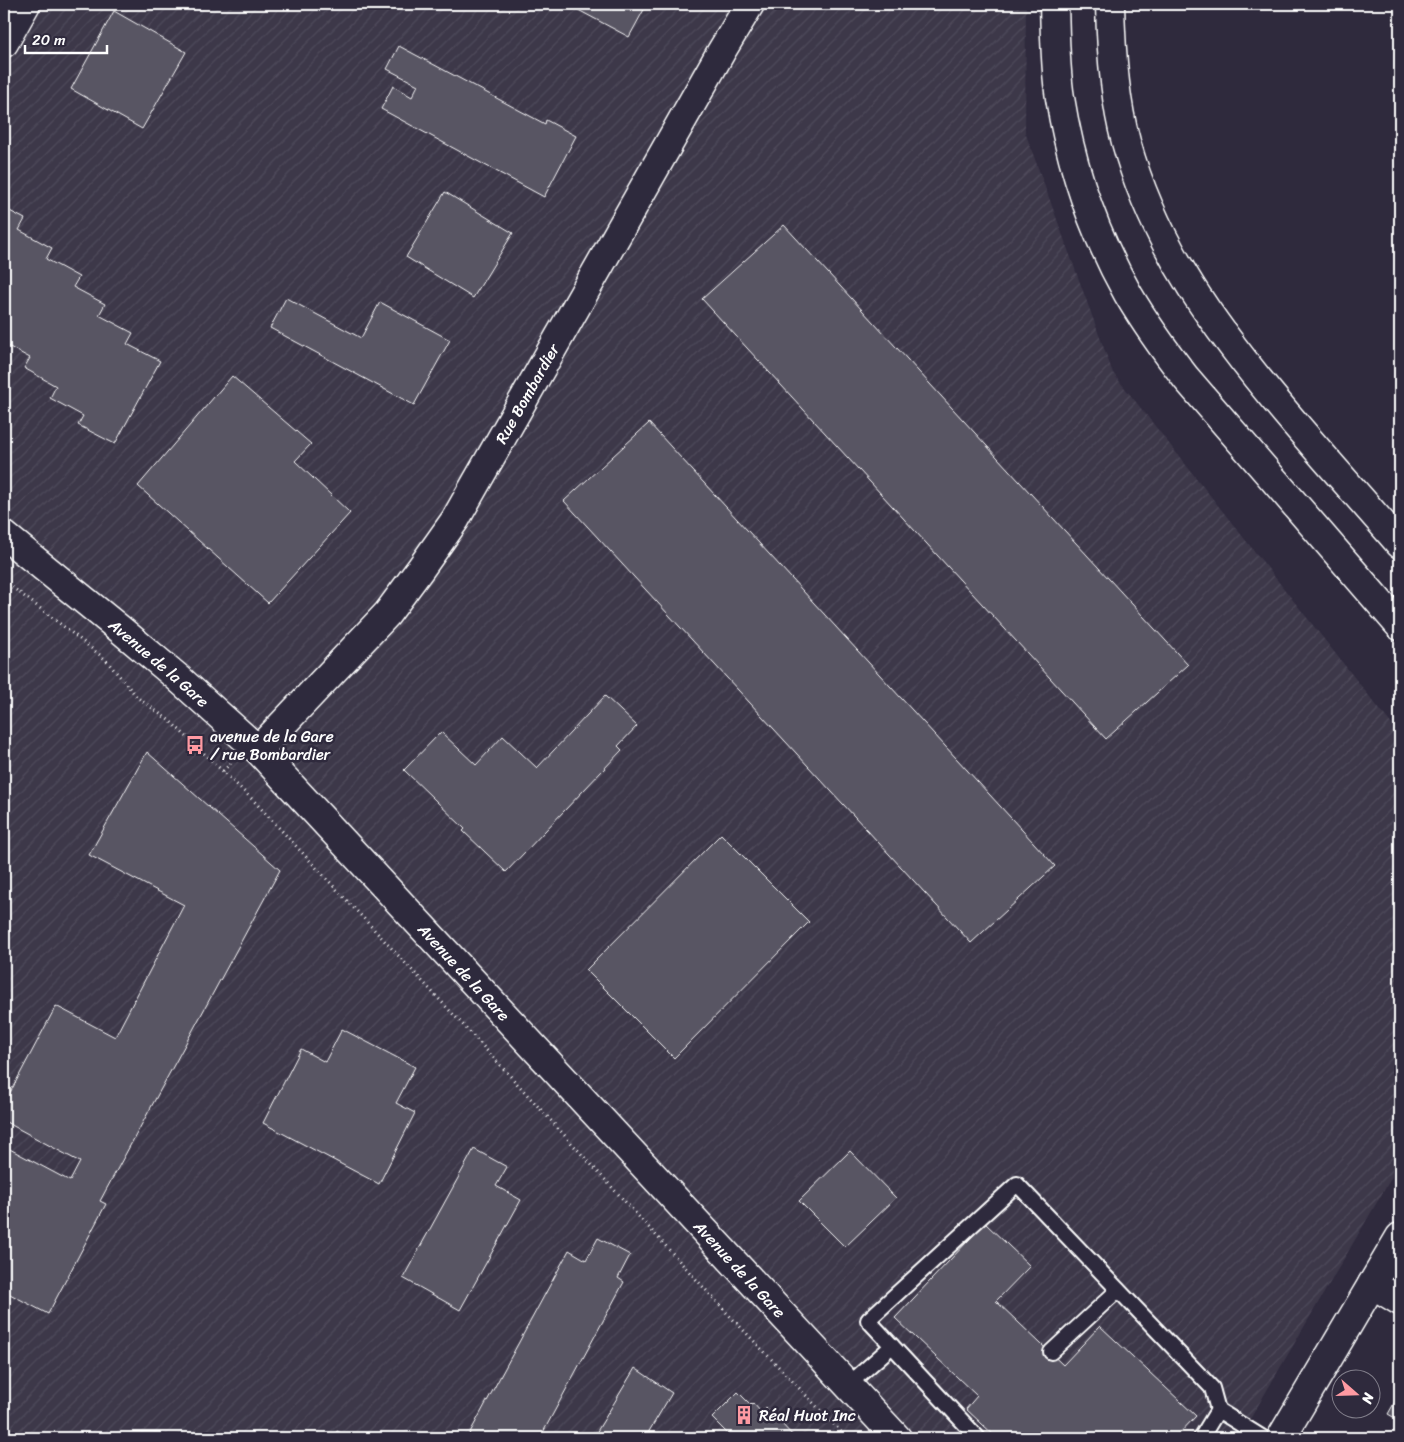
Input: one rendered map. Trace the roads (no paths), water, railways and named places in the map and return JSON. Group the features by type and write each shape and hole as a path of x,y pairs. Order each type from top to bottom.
{"main road":[{"path":"4,43 26,4"},
{"name":"Rue Bombardier","path":"258,750 387,614 455,520 750,4"},
{"path":"1054,4 1056,63 1060,98 1074,164 1098,233 1129,295 1186,378 1400,626"},
{"path":"1110,4 1112,57 1126,142 1143,193 1178,267 1248,369 1400,544"},
{"name":"Avenue de la Gare","path":"4,535 122,630 258,750 897,1438"},
{"path":"1281,1438 1400,1236"},
{"path":"1372,1284 1400,1301"}],"lane":[{"path":"978,1438 868,1320 1017,1184 1212,1388 1218,1410 1263,1438"},
{"path":"1051,1352 1118,1290"},
{"path":"848,1385 892,1346"},
{"path":"1201,1438 1218,1410"}],"place":[{"name":"avenue de la Gare / rue Bombardier","path":"195,745"},
{"name":"Réal Huot Inc","path":"744,1415"}]}
